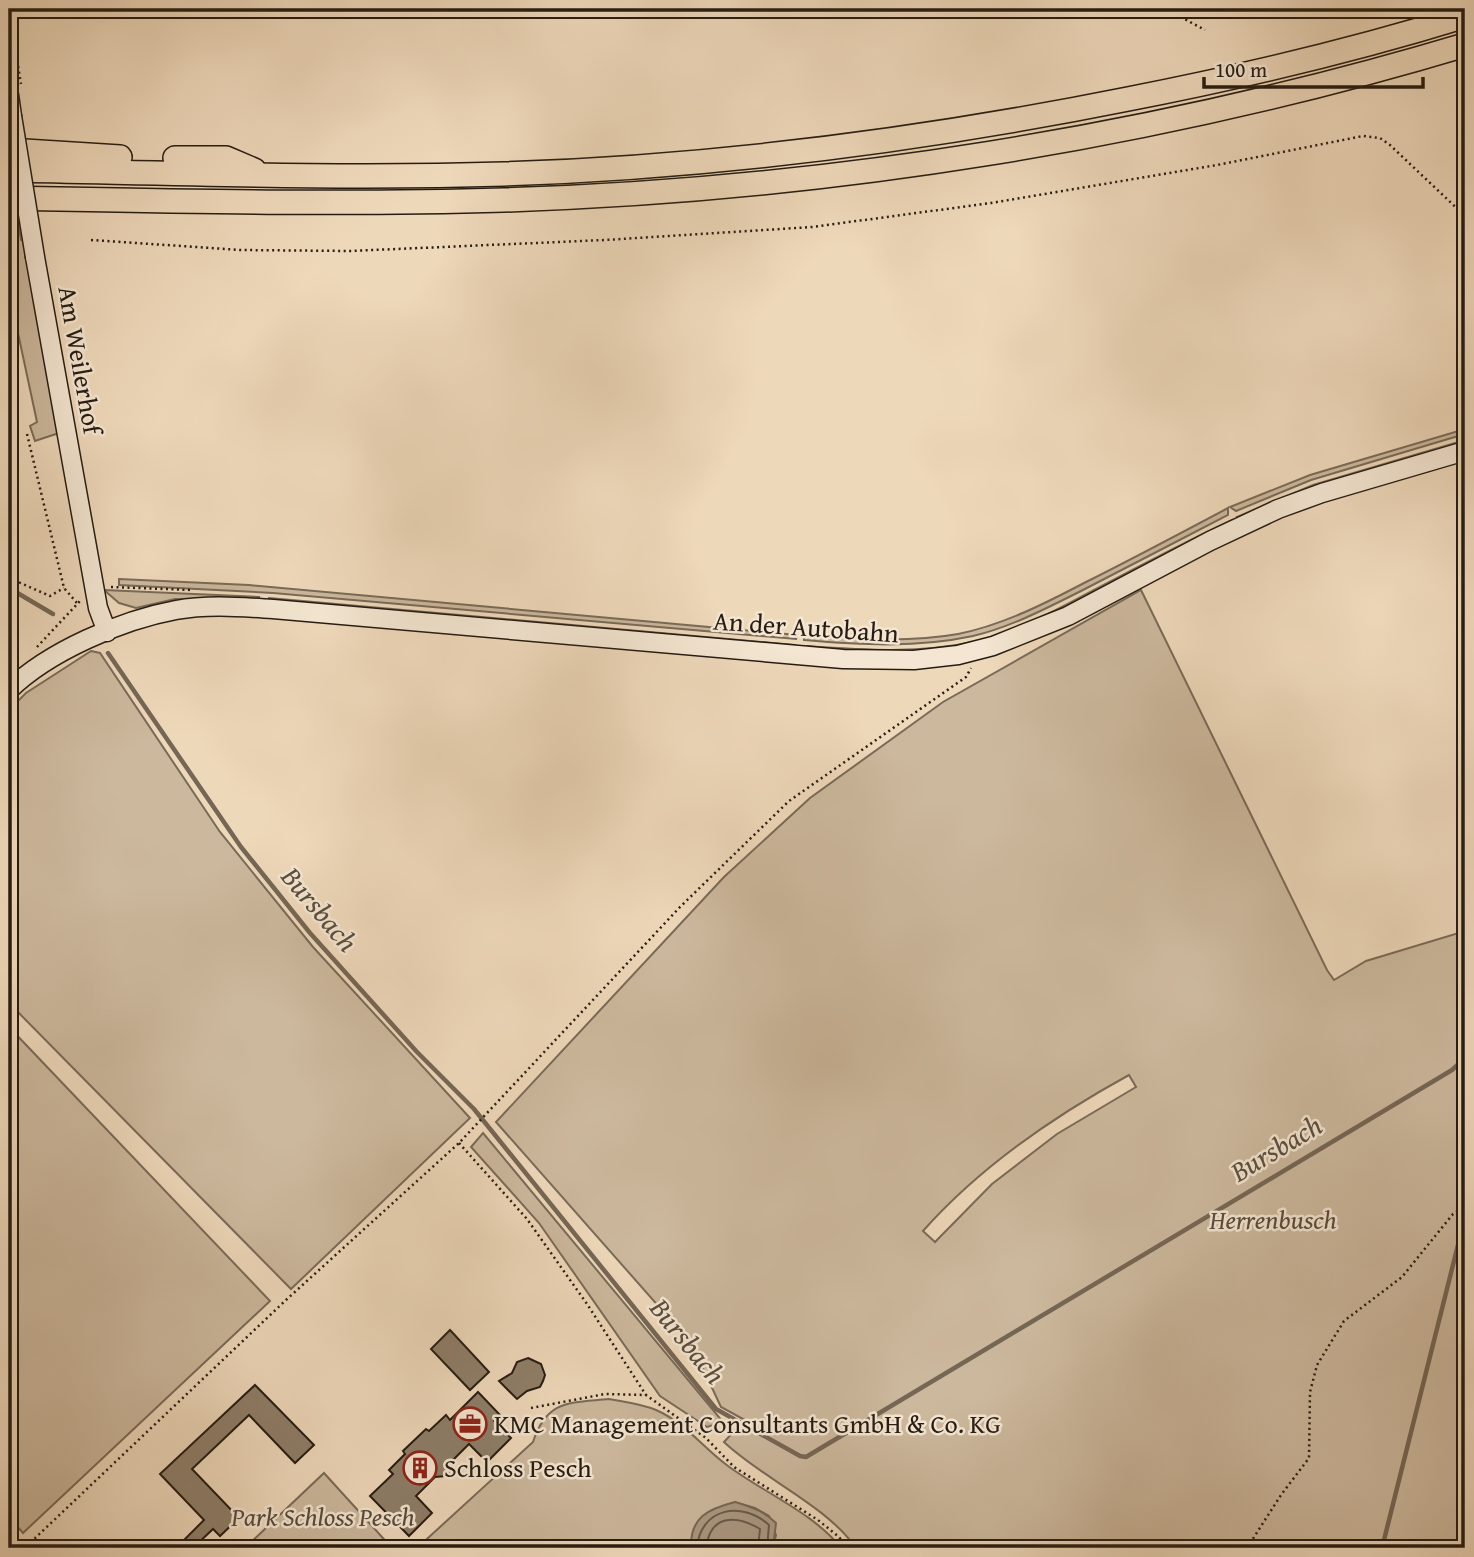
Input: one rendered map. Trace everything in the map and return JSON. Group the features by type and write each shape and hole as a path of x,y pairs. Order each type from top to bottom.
{"highway":[{"path":"9,170 350,177 560,171 715,160 895,139 1041,116 1187,88 1416,31 1465,16"},
{"path":"9,198 304,202 494,200 659,191 773,181 979,154 1111,130 1284,93 1465,45"},
{"path":"9,150 98,156 226,158 267,175"}],"main road":[{"name":"Am Weilerhof","path":"15,92 12,116 35,257 95,593 107,632"},
{"name":"An der Autobahn","path":"9,690 46,662 107,632 177,610 228,606 844,659 914,660 980,650 1068,616 1210,541 1290,505 1341,487 1465,451"}],"path":[{"path":"1166,9 1205,30"},
{"path":"9,12 15,92"},
{"path":"91,240 241,250 350,251 605,240 812,227 991,203 1363,136 1380,138 1390,145 1465,216"},
{"path":"27,434 64,589 77,603"},
{"path":"9,578 50,596 64,589"},
{"path":"37,646 58,627 77,603 108,586 196,591"},
{"path":"21,1548 32,1541 286,1300 459,1143 680,907 789,802 966,677 980,650"},
{"path":"459,1143 527,1219 646,1395 706,1438 734,1467 818,1520 839,1537 847,1548"},
{"path":"1247,1548 1309,1458 1310,1392 1317,1366 1344,1321 1402,1277 1453,1214 1465,1206"},
{"path":"531,1408 605,1394 646,1395"}],"green space":[{"path":"9,222 18,222 21,240 26,241 59,433 35,441 30,426 37,422 9,291"},
{"path":"1465,429 1465,434 1311,480 1236,511 1230,507 1310,475"},
{"path":"1465,440 1465,444 1239,520 1237,517 1313,485"},
{"path":"1228,508 1228,515 1099,582 1001,628 952,640 910,644 804,640 804,635 920,639 975,630 1055,598"},
{"path":"1232,520 1233,523 1065,609 1025,627 957,648 892,654 806,649 807,646 871,650 935,648 992,637 1052,612"},
{"path":"119,579 249,585 797,635 796,639 273,593 119,585"},
{"path":"104,590 259,597 258,601 175,599 136,608 119,603"},
{"name":"Herrenbusch","path":"1141,590 1334,980 1366,961 1465,931 1465,1548 856,1548 828,1518 724,1442 736,1429 763,1430 721,1407 691,1343 496,1122 724,877 810,798 943,702","holes":["1129,1075 1136,1087 1057,1134 992,1184 935,1242 923,1231 969,1185 1019,1144"]},
{"path":"269,598 795,645 797,646 269,601"},
{"path":"91,651 100,653 220,832 313,947 470,1118 291,1289 9,1003 9,710 26,693"},
{"path":"9,1027 270,1301 23,1533 9,1517"},
{"path":"483,1133 723,1422 707,1427 660,1396 539,1223 471,1147"},
{"name":"Park Schloss Pesch","path":"609,1399 645,1406 667,1415 728,1466 817,1524 841,1548 773,1548 776,1535 769,1516 735,1502 691,1542 691,1548 417,1548 533,1442 545,1418 553,1411 572,1403"},
{"name":"Park Schloss Pesch","path":"324,1473 392,1548 252,1548 248,1545"}],"water":[{"path":"735,1502 762,1512 776,1523 773,1548 691,1548 691,1537 702,1516"}],"building":[{"path":"450,1330 489,1372 470,1390 431,1349"},
{"path":"528,1358 541,1364 545,1375 540,1387 527,1391 517,1399 499,1381 512,1373 517,1362"},
{"path":"255,1385 314,1445 295,1463 249,1415 192,1469 239,1518 220,1536 213,1529 193,1548 176,1548 204,1520 160,1474"},
{"name":"Schloss Pesch","path":"478,1392 500,1415 494,1421 511,1438 487,1462 469,1444 449,1464 446,1476 435,1477 416,1496 432,1513 409,1536 370,1496 393,1474 389,1470 405,1454 403,1451 426,1429 429,1431 446,1415 450,1420"}],"waterway":[{"path":"9,588 53,614"},
{"name":"Bursbach","path":"108,653 241,847 310,933 417,1052 474,1109 716,1409 800,1456 806,1457 1452,1070 1465,1058"},
{"path":"1382,1548 1465,1217"}],"place":[{"name":"KMC Management Consultants GmbH & Co. KG","path":"470,1424"},
{"name":"Schloss Pesch","path":"420,1468"}]}
